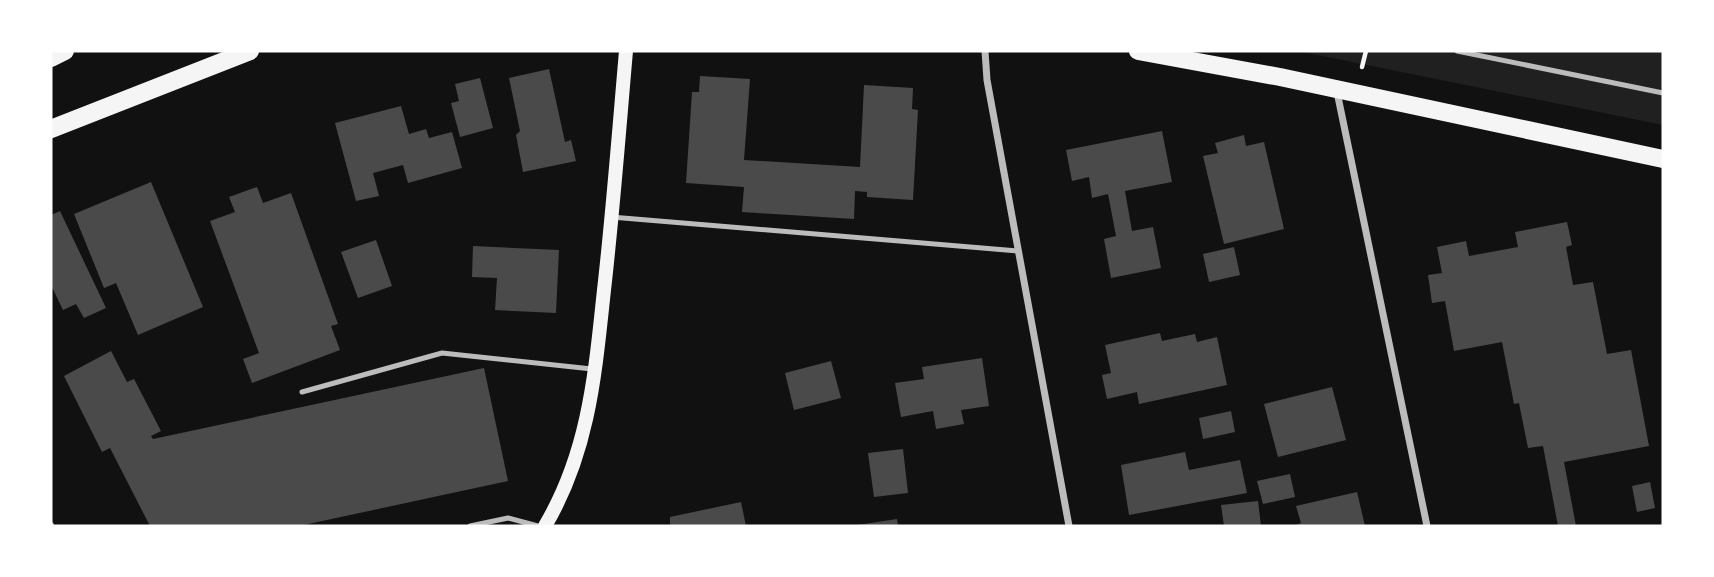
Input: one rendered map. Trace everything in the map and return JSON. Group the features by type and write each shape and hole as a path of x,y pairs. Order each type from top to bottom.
{"main road":[{"path":"51,58 65,51"},
{"path":"51,129 250,51"},
{"path":"545,526 579,453 586,428 595,369 626,51"},
{"path":"1138,51 1280,77 1663,159"}],"street":[{"path":"985,51 987,80 1069,526"},
{"path":"1337,91 1427,526"}],"lane":[{"path":"1457,51 1663,93"},
{"path":"611,218 1018,251"},
{"path":"302,392 442,353 595,369"},
{"path":"470,526 508,518 538,526"}],"shaded area":[{"path":"1298,51 1663,51 1663,125"}],"building":[{"path":"549,69 565,142 571,140 576,161 523,172 516,135 520,131 509,78"},
{"path":"700,76 750,79 744,160 860,167 864,85 913,88 912,109 918,110 913,200 867,197 867,192 855,191 854,219 742,212 744,187 686,183 692,92 699,92"},
{"path":"480,78 493,128 460,137 451,103 459,101 455,84"},
{"path":"401,106 409,134 426,129 429,138 452,132 462,168 408,183 403,165 373,173 379,196 356,201 335,123"},
{"path":"1162,131 1172,182 1125,191 1132,231 1153,227 1161,268 1111,278 1104,239 1116,236 1108,194 1092,198 1089,177 1072,181 1066,150"},
{"path":"1244,135 1246,146 1264,142 1284,229 1224,244 1203,156 1218,153 1215,143"},
{"path":"151,182 203,307 138,335 116,283 104,288 74,214"},
{"path":"257,187 263,203 291,193 338,324 331,326 340,350 252,383 243,359 259,353 210,221 235,212 229,197"},
{"path":"60,211 106,308 84,318 76,304 63,310 51,285 51,215"},
{"path":"1567,222 1572,245 1566,247 1573,285 1593,282 1607,354 1631,350 1649,446 1564,462 1576,526 1558,526 1543,446 1528,448 1519,403 1514,404 1502,342 1454,351 1445,301 1432,303 1428,275 1442,273 1437,247 1466,241 1469,256 1518,247 1515,232"},
{"path":"376,240 392,286 358,298 341,252"},
{"path":"473,246 559,250 556,313 495,310 497,278 472,277"},
{"path":"1234,247 1240,275 1209,282 1203,254"},
{"path":"1160,333 1162,341 1195,334 1197,342 1217,337 1227,385 1139,404 1137,392 1107,399 1102,375 1111,373 1105,345"},
{"path":"111,351 127,382 134,379 161,431 151,436 153,439 484,368 508,481 299,526 150,526 110,448 102,452 64,376"},
{"path":"982,358 989,406 961,410 964,424 936,429 933,411 901,417 895,383 924,379 922,367"},
{"path":"831,361 841,398 794,410 785,373"},
{"path":"1332,387 1346,440 1278,457 1264,404"},
{"path":"1231,411 1235,432 1203,439 1199,418"},
{"path":"903,449 908,493 874,497 868,453"},
{"path":"1185,452 1189,470 1240,460 1247,493 1129,515 1121,465"},
{"path":"1290,474 1295,497 1263,504 1257,481"},
{"path":"1650,482 1655,508 1637,512 1632,486"},
{"path":"1357,492 1365,526 1293,526 1301,523 1296,506"},
{"path":"1258,501 1261,526 1224,526 1221,505"},
{"path":"741,502 746,526 670,526 670,517"},
{"path":"897,519 898,526 857,526 857,525"}]}
